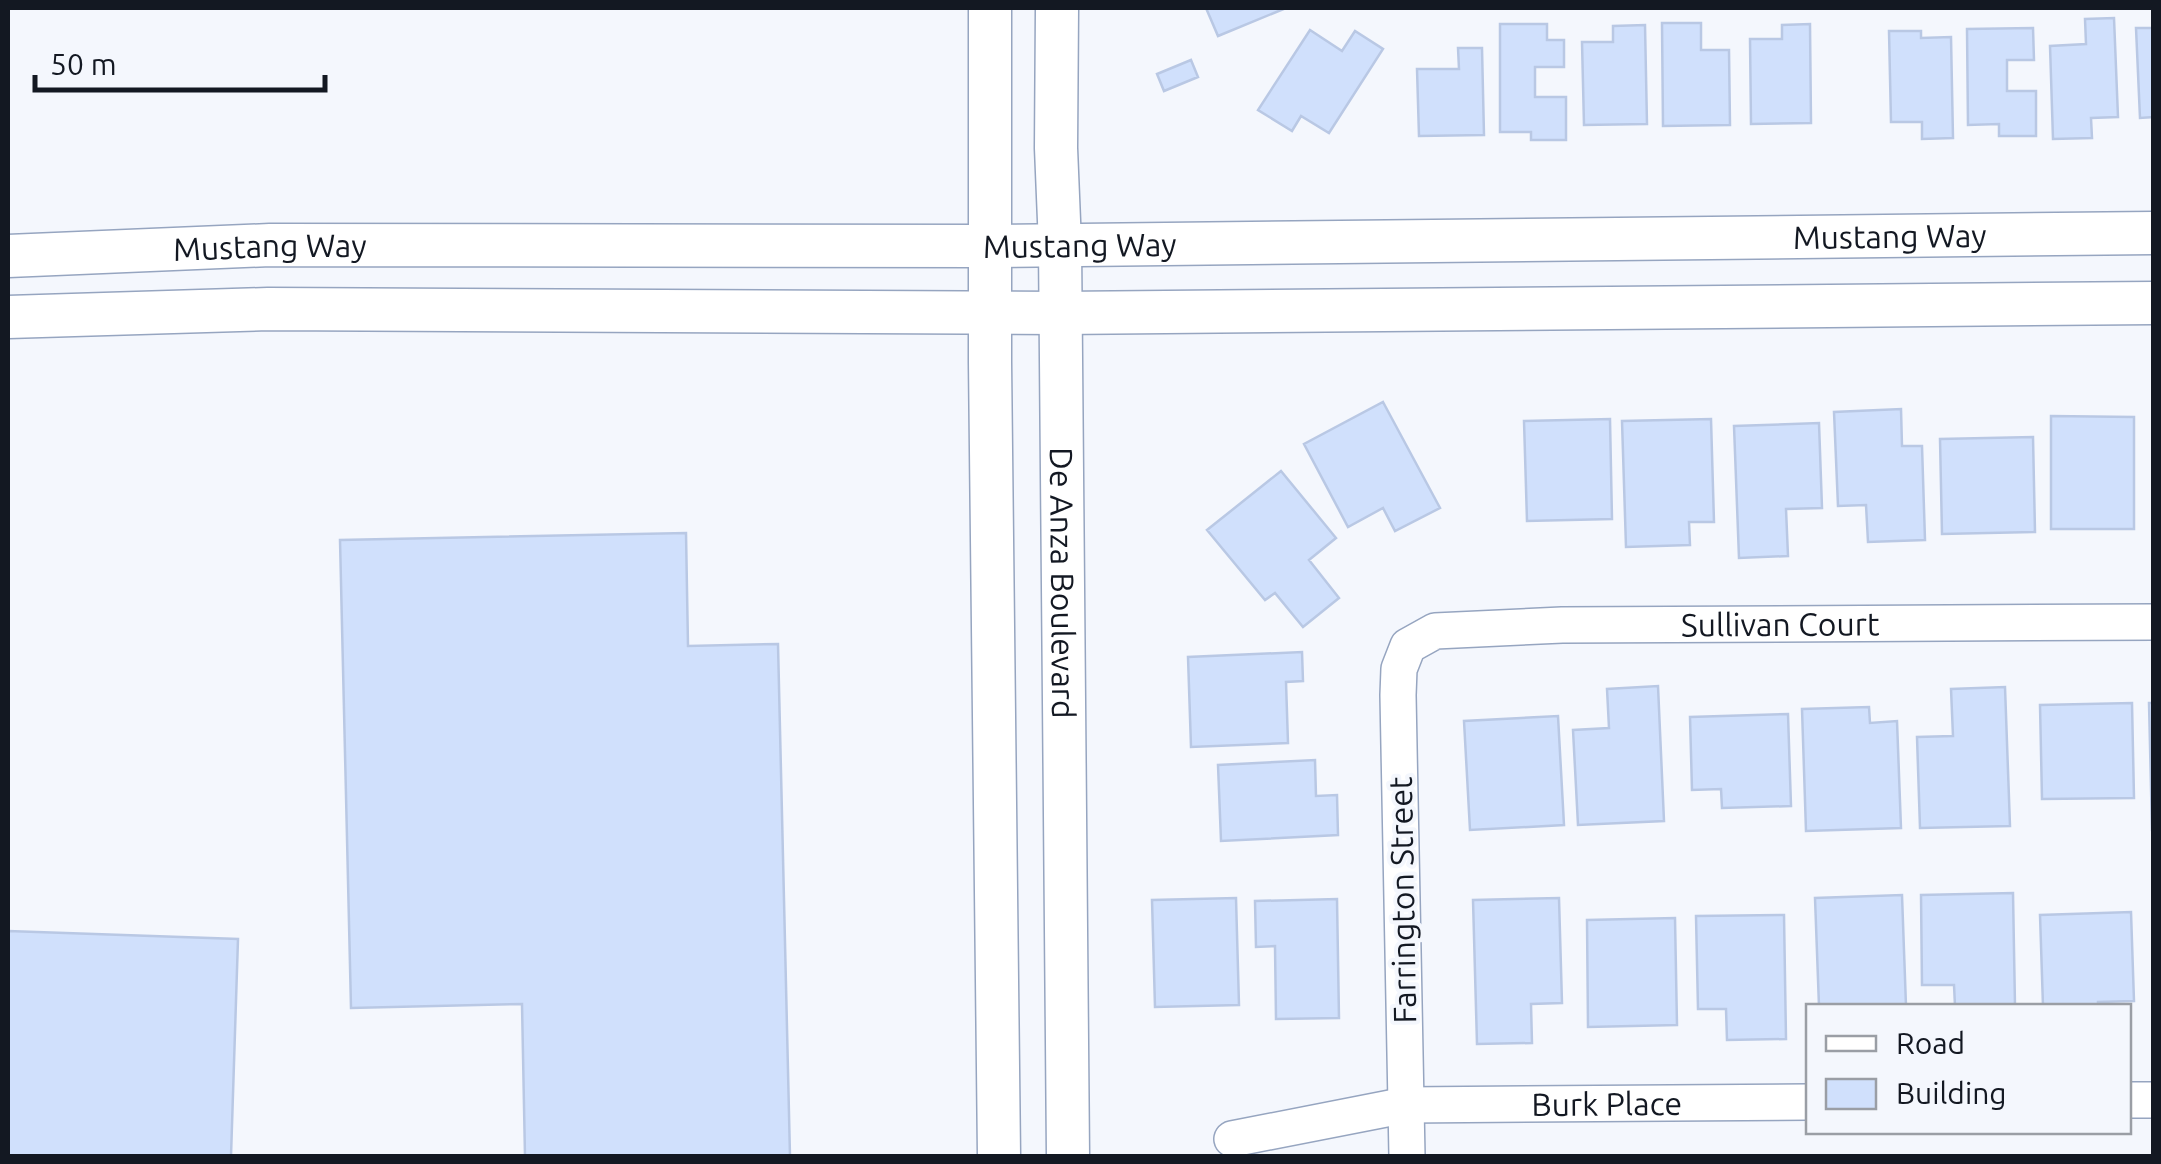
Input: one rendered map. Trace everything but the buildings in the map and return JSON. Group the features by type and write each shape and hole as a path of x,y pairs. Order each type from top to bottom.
{"street":[{"path":"990,8 999,1156"},
{"name":"De Anza Boulevard","path":"1057,8 1068,1156"},
{"name":"Mustang Way","path":"8,256 270,245 990,246 2154,232"},
{"name":"Mustang Way","path":"8,317 268,309 1060,313 2154,303"},
{"name":"Sullivan Court","path":"1408,646 1435,631 1474,628 2154,622"},
{"name":"Farrington Street","path":"1407,1156 1398,695 1399,668 1408,646"},
{"name":"Burk Place","path":"1232,1139 1406,1105 1806,1102"}]}
